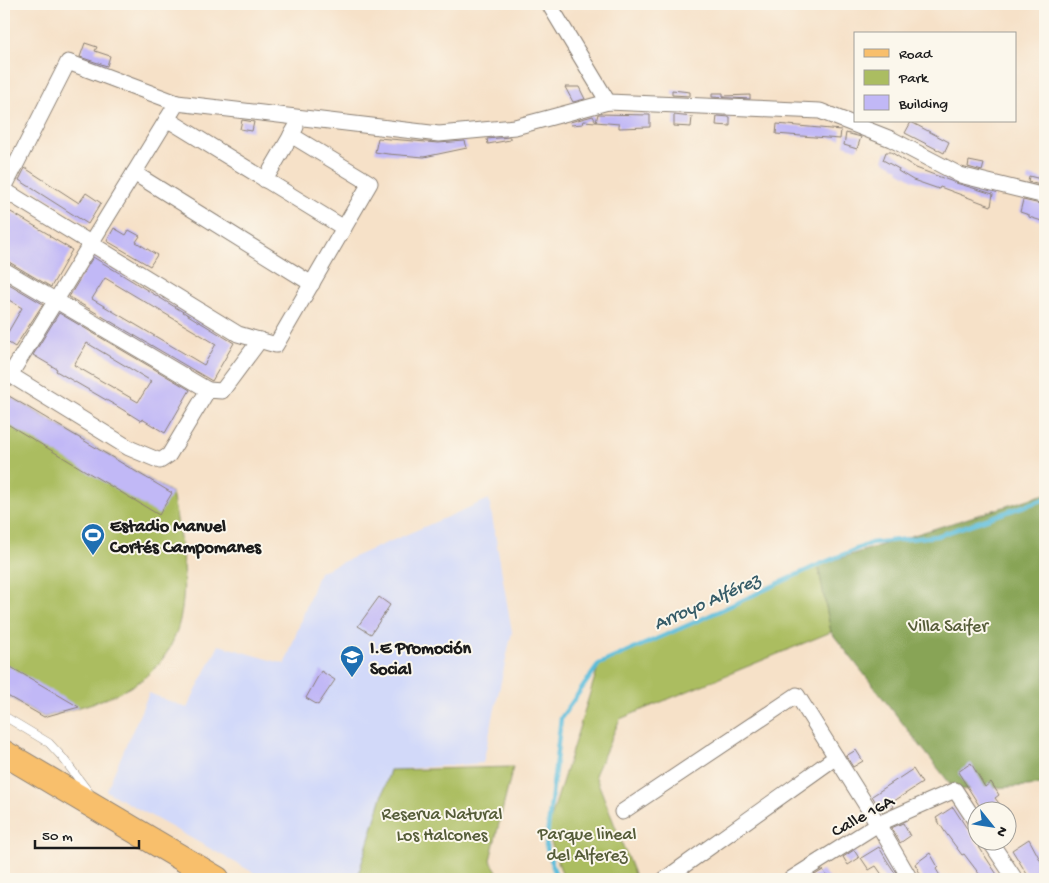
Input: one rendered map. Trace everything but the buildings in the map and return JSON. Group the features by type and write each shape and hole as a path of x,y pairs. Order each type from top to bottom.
{"main road":[{"path":"4,753 217,879"}],"street":[{"path":"549,4 608,102"},
{"path":"292,135 370,183 276,345 238,334 4,189 68,62 177,103 439,134 514,127 608,102 820,111 891,138 960,175 1045,196"},
{"path":"177,103 55,302 7,373 128,448 160,461 169,455 208,390"},
{"path":"265,180 302,118"},
{"path":"167,120 344,228"},
{"path":"134,173 312,284"},
{"path":"4,270 55,302 208,390 222,391 260,340"},
{"path":"622,812 797,695 878,824 910,879"},
{"path":"665,879 836,757"},
{"name":"Calle 16A","path":"791,879 878,824 955,790 966,807"},
{"path":"996,850 1015,879"}],"lane":[{"path":"4,716 49,743 80,779 100,809"}],"shaded area":[{"name":"I.E Promoción Social","path":"489,499 512,632 483,763 390,770 357,879 265,879 106,791 149,693 187,708 219,645 285,664 319,572"}],"green space":[{"name":"Estadio Manuel Cortés Campomanes","path":"4,393 172,493 181,542 183,594 180,619 172,642 159,663 140,681 129,688 94,703 44,717 4,694"},
{"name":"Villa Saifer","path":"1045,494 1045,785 955,790 831,632 818,565"},
{"name":"Parque lineal del Alferez","path":"818,565 831,632 620,719 595,775 636,879 564,879 547,831 599,664"},
{"name":"Reserva Natural Los Halcones","path":"513,767 490,860 502,879 357,879 390,770"}],"waterway":[{"name":"Arroyo Alférez","path":"557,879 546,845 561,718 599,664 871,543 937,536 1045,499"}],"place":[{"name":"Estadio Manuel Cortés Campomanes","path":"93,556"},
{"name":"I.E Promoción Social","path":"352,678"}]}
